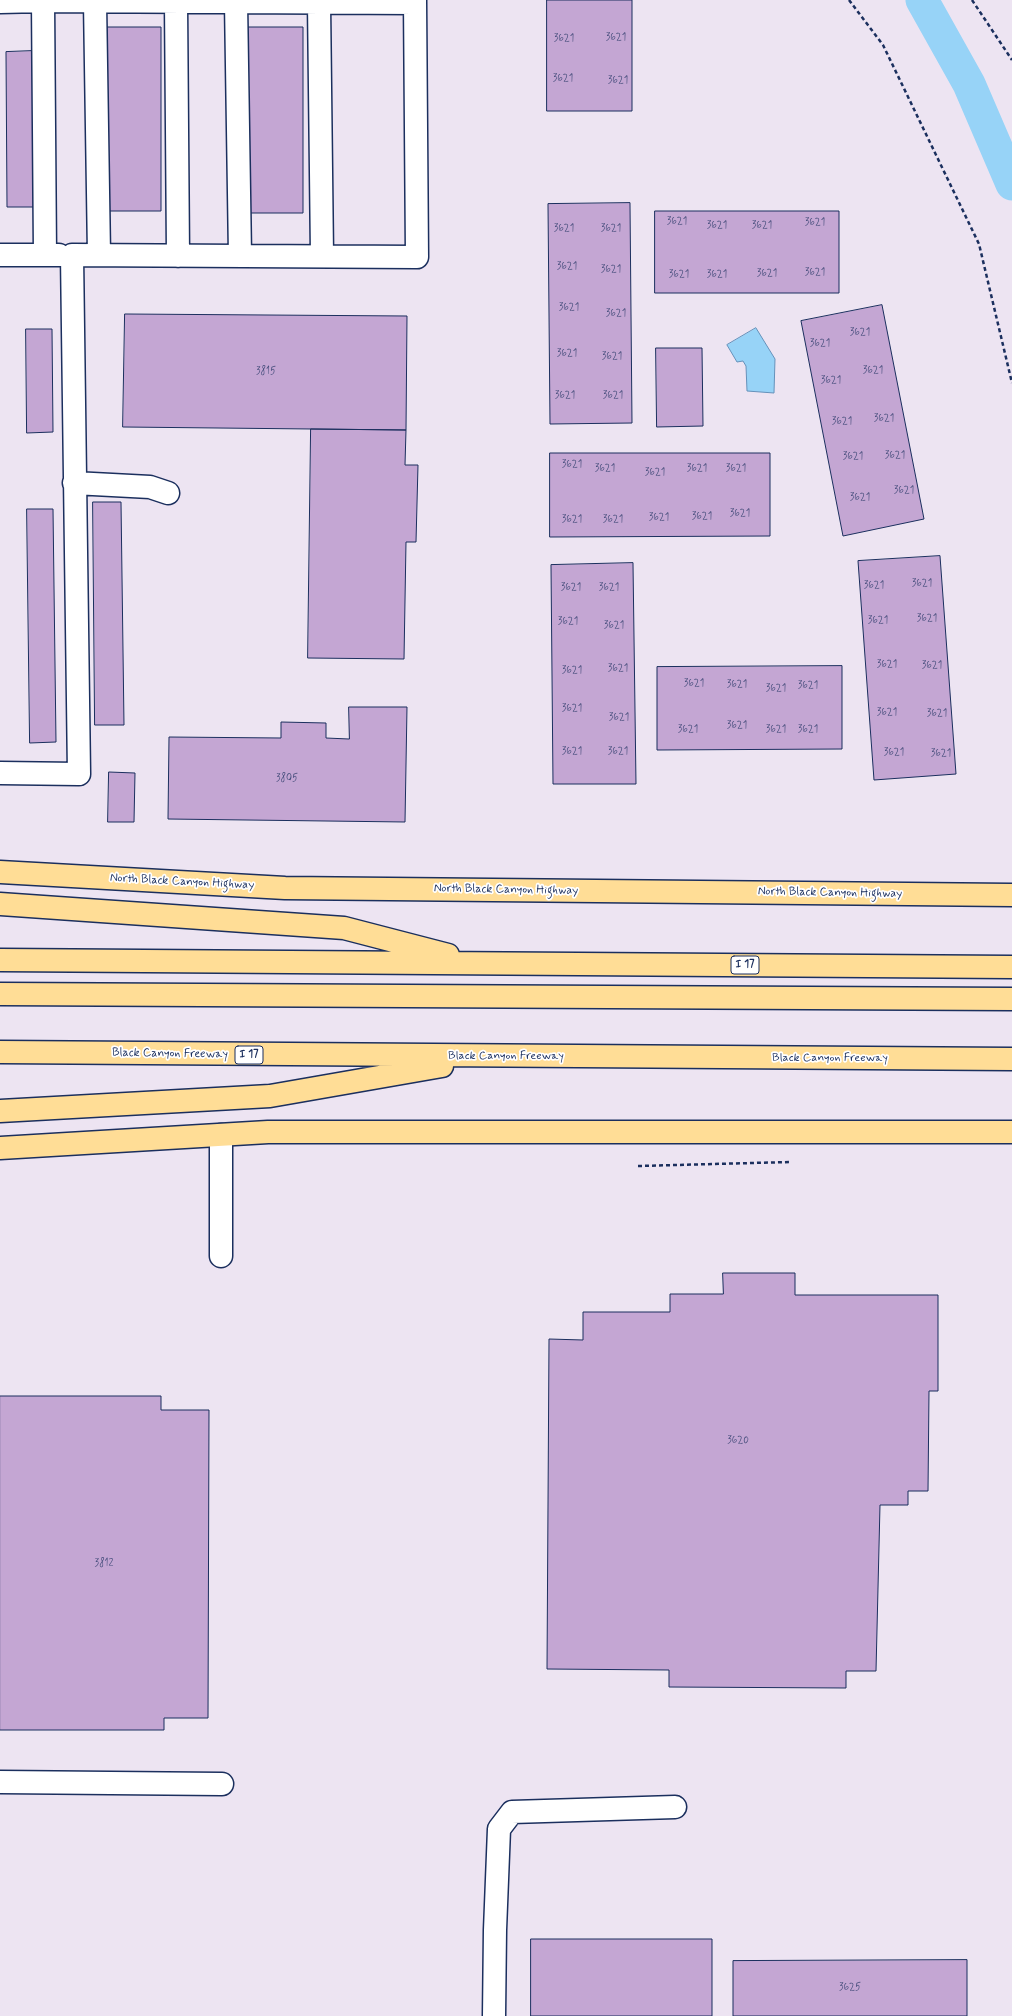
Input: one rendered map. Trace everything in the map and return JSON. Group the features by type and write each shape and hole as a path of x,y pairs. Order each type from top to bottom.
{"main road":[{"name":"North Black Canyon Highway","path":"0,872 285,888 1012,895"},
{"path":"0,904 344,928 478,963"},
{"name":"I 17","path":"0,960 1012,967"},
{"path":"0,994 1012,999"},
{"name":"Black Canyon Freeway","path":"0,1052 1012,1059"},
{"path":"0,1111 270,1096 499,1056"},
{"path":"0,1148 268,1132 1012,1132"}],"lane":[{"path":"43,1 45,255"},
{"path":"0,2 415,2 417,257 0,255"},
{"path":"95,2 99,255"},
{"path":"176,2 178,256"},
{"path":"236,2 240,256"},
{"path":"319,3 322,256"},
{"path":"0,773 78,774 72,255"},
{"path":"74,483 150,487 168,493"},
{"path":"221,1135 221,1256"},
{"path":"0,1782 222,1784"},
{"path":"494,2016 495,1930 499,1829 512,1812 675,1807"}],"path":[{"path":"849,0 883,45 979,244 1012,383"},
{"path":"972,0 1012,60"}],"water":[{"path":"756,328 775,359 774,393 747,391 746,366 743,361 737,362 727,345"}],"building":[{"path":"547,0 632,0 632,111 547,111"},
{"path":"105,27 161,27 161,211 105,211"},
{"path":"247,27 303,27 303,213 247,213"},
{"path":"32,51 34,207 7,207 6,52"},
{"path":"630,203 632,423 550,424 548,204"},
{"path":"655,211 839,211 839,293 655,293"},
{"path":"882,305 924,519 843,536 801,321"},
{"path":"125,314 407,316 406,430 123,427"},
{"path":"26,329 52,329 53,432 27,433"},
{"path":"656,348 702,348 703,426 657,427"},
{"path":"311,429 406,430 405,465 418,465 416,542 406,542 404,659 308,658"},
{"path":"550,453 770,453 770,536 550,537"},
{"path":"93,502 121,502 124,725 95,725"},
{"path":"27,509 53,509 56,742 30,743"},
{"path":"940,556 956,774 874,780 858,561"},
{"path":"633,563 636,784 553,784 551,565"},
{"path":"842,666 842,749 657,750 657,667"},
{"path":"349,707 407,707 405,822 168,819 169,737 281,738 281,722 326,723 326,738 349,739"},
{"path":"109,772 135,773 134,822 108,822"},
{"path":"723,1273 795,1273 795,1295 938,1295 938,1391 929,1391 928,1491 908,1491 908,1505 880,1505 876,1671 846,1671 846,1688 669,1687 669,1670 547,1669 549,1339 583,1340 583,1312 670,1312 670,1294 723,1294"},
{"path":"0,1396 161,1396 161,1410 209,1410 208,1718 164,1718 164,1730 0,1730"},
{"path":"531,1939 712,1939 712,2016 531,2016"},
{"path":"967,1960 967,2016 733,2016 733,1961"}],"waterway":[{"path":"922,0 969,84 1012,184"}]}
